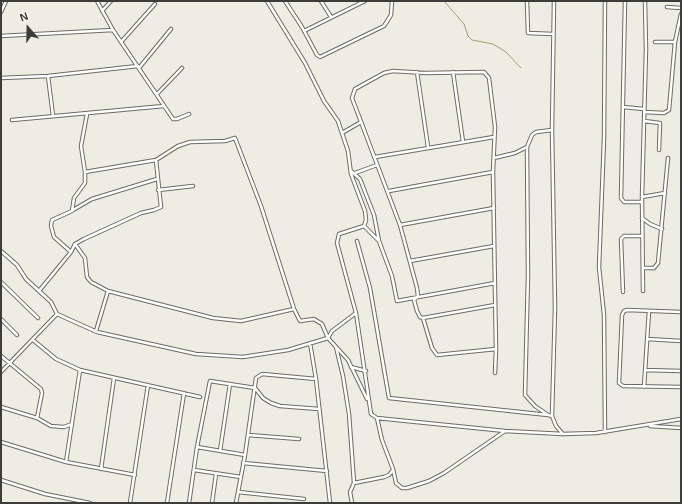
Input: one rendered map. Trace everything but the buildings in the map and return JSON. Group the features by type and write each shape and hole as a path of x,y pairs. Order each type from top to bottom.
{"street":[{"path":"2,12 6,1"},
{"path":"97,1 113,30 164,106 175,119 189,114"},
{"path":"102,11 111,1"},
{"path":"267,1 305,63 324,101 338,121 348,151 350,171 365,212 366,220 364,226"},
{"path":"285,1 317,55 320,57 384,26 391,15 392,1"},
{"path":"320,1 331,17"},
{"path":"354,1 357,5"},
{"path":"304,31 365,1"},
{"path":"527,1 528,33 554,34"},
{"path":"554,1 552,130 555,308 552,416 556,426 564,434"},
{"path":"605,1 604,139 599,267 604,315 605,432"},
{"path":"625,1 621,198 624,202 642,202"},
{"path":"643,291 642,197 646,49 645,1"},
{"path":"121,42 155,4"},
{"path":"667,7 681,8"},
{"path":"623,107 664,113 669,110 675,42 681,14"},
{"path":"1,78 48,76 139,67 171,28"},
{"path":"1,36 113,30"},
{"path":"655,42 675,42"},
{"path":"156,94 182,68"},
{"path":"418,296 410,261 389,191 377,165 352,98 355,90 384,74 393,71 484,72 487,74 495,127 493,172 496,349 495,373"},
{"path":"417,72 428,147"},
{"path":"453,72 463,142"},
{"path":"48,76 53,116"},
{"path":"12,120 164,106"},
{"path":"72,211 74,198 84,184 85,172 81,146 87,114"},
{"path":"644,121 660,123 659,150"},
{"path":"342,133 360,122"},
{"path":"548,416 525,395 528,276 527,147 532,135 536,132 552,130"},
{"path":"375,157 494,137"},
{"path":"85,172 156,160 178,146 190,142 225,141 235,138 261,206 294,309 300,321 314,319 322,324 328,338 336,346 351,367 368,401"},
{"path":"494,158 515,153 527,147"},
{"path":"643,268 654,268 658,265 668,158"},
{"path":"39,291 71,252 75,244 141,213 161,207 156,160"},
{"path":"355,173 377,165"},
{"path":"350,171 355,173 363,186 374,215 379,241 392,276 397,301 495,283"},
{"path":"389,191 493,172"},
{"path":"71,252 54,237 51,226 52,220 72,211 92,199 158,179"},
{"path":"158,190 193,186"},
{"path":"642,197 665,193"},
{"path":"400,225 494,208"},
{"path":"642,218 650,224 662,229"},
{"path":"364,226 379,241"},
{"path":"364,226 343,231 337,238 340,256 345,269 356,313 366,371 368,401 371,414 377,418 505,431 564,434 605,432 681,419"},
{"path":"623,292 621,239 624,236 642,236"},
{"path":"357,241 370,288 389,398 552,416"},
{"path":"75,244 85,258 87,277 91,282 108,291 213,318 241,321 294,309"},
{"path":"410,261 494,246"},
{"path":"1,251 17,265 26,279 51,302 57,314 96,332 196,354 230,357 256,356 288,350 328,338 332,331 356,313"},
{"path":"1,282 38,318"},
{"path":"96,332 108,291"},
{"path":"418,296 414,300 420,317 423,318 432,348 437,355 496,349"},
{"path":"423,318 495,305"},
{"path":"681,312 624,311 622,314 619,383 621,385 644,387 681,387"},
{"path":"644,387 649,311"},
{"path":"1,372 57,314"},
{"path":"1,319 17,334"},
{"path":"647,339 681,341"},
{"path":"33,340 56,359 80,370 148,386 200,396"},
{"path":"310,343 316,379 330,503"},
{"path":"336,346 343,376 348,414 354,483 350,492 352,503"},
{"path":"1,356 41,389 42,393 37,418"},
{"path":"351,367 366,371"},
{"path":"66,462 80,370"},
{"path":"645,370 681,371"},
{"path":"236,503 245,455 256,378 262,374 316,379"},
{"path":"101,468 114,378"},
{"path":"189,503 208,383 212,380 255,388 272,403 280,406 319,409"},
{"path":"220,451 230,384"},
{"path":"130,503 148,386"},
{"path":"167,503 184,393"},
{"path":"1,407 37,418 51,426 64,427 72,424"},
{"path":"377,418 382,440 398,486 402,488 414,487 444,473 505,431"},
{"path":"646,426 681,428"},
{"path":"248,435 299,439"},
{"path":"1,442 66,462 135,475"},
{"path":"197,447 245,455"},
{"path":"243,464 326,471"},
{"path":"354,483 384,478 389,475 393,469"},
{"path":"194,470 241,477"},
{"path":"212,503 216,474"},
{"path":"1,480 66,499 90,503"},
{"path":"238,492 304,499"},
{"path":"65,503 66,499"}],"waterway":[{"path":"444,1 464,24 468,36 472,40 493,44 506,52 521,68"}]}
